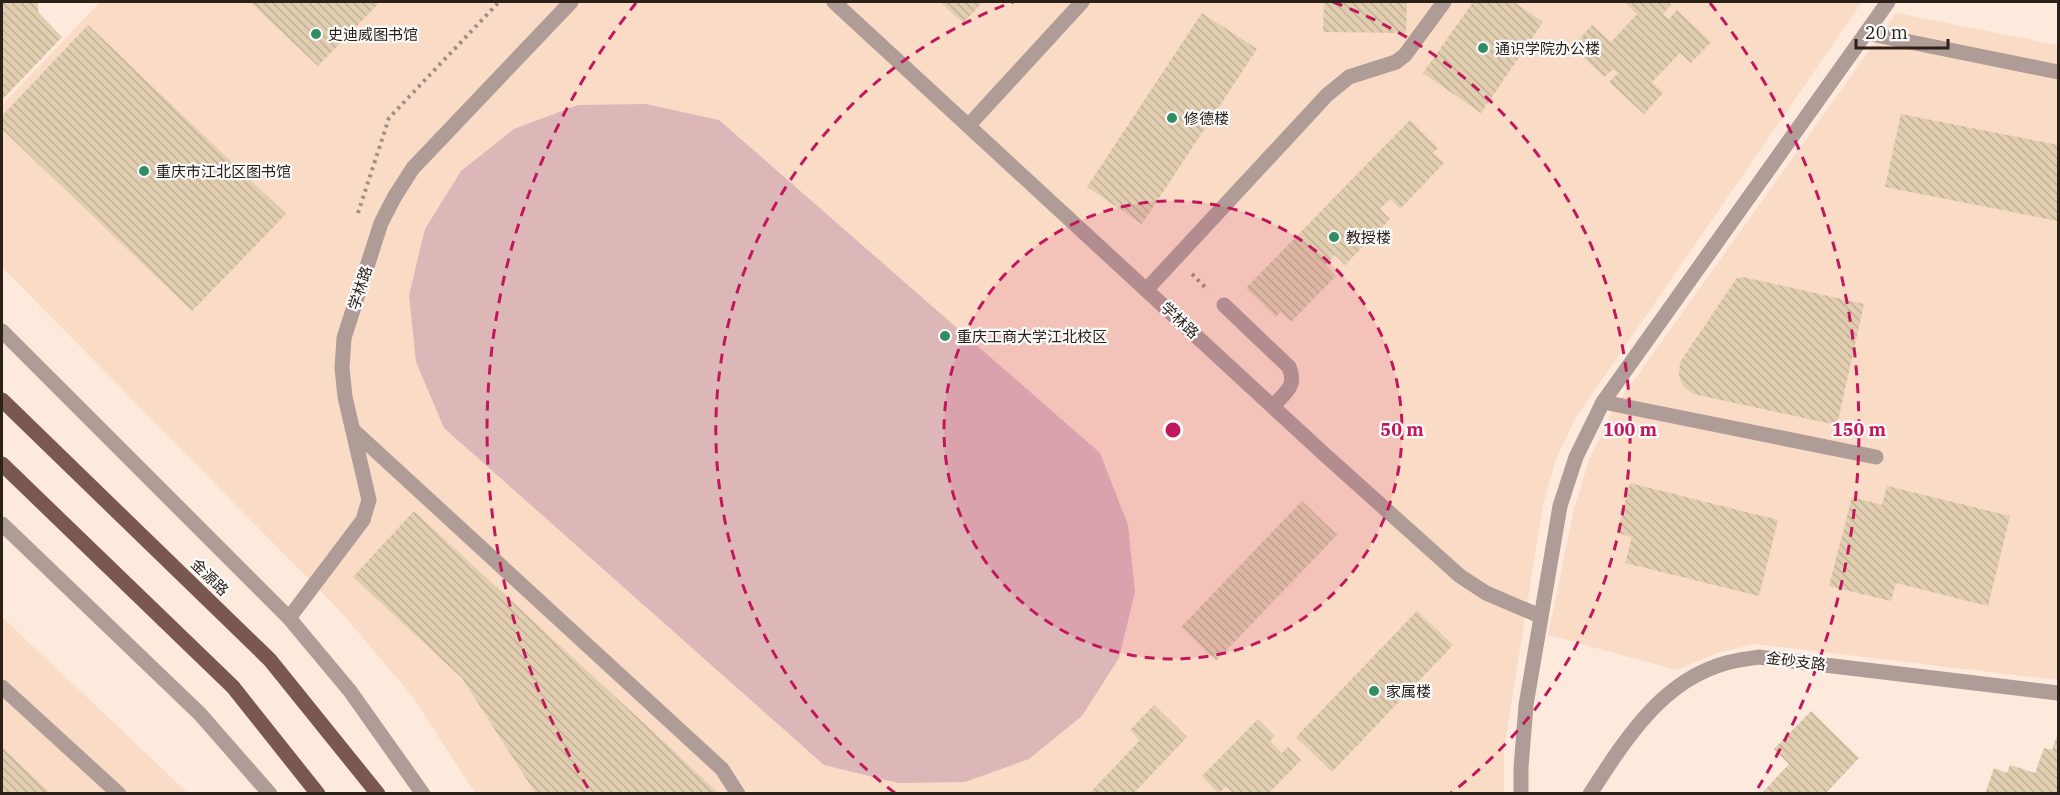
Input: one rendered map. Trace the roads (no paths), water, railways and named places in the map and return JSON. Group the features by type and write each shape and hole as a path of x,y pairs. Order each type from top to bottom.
{"main road":[{"name":"金源路","path":"2,400 270,660 378,794"},
{"path":"2,464 233,687 318,794"}],"street":[{"name":"学林路","path":"289,618 363,520 369,500 345,397 342,368 344,338 381,223 413,168 571,2"},
{"name":"学林路","path":"834,2 1460,576 1486,593 1540,616"},
{"path":"969,125 1082,2"},
{"path":"1147,289 1327,95 1349,77 1396,62 1405,55 1444,2"},
{"path":"1521,794 1526,705 1540,616 1560,506 1576,457 1603,402 1888,2"},
{"path":"1866,33 2058,72"},
{"path":"1224,305 1289,367 1293,377 1292,384 1273,406"},
{"path":"2,331 289,618 350,691 423,794"},
{"path":"1603,402 1876,457"},
{"path":"352,429 722,769 738,794"},
{"path":"2,524 201,714 270,794"},
{"name":"金砂支路","path":"1590,794 1621,746 1649,711 1686,680 1725,663 1758,657 2058,693"},
{"path":"2,687 119,794"}],"place":[{"name":"史迪威图书馆","path":"316,34"},
{"name":"通识学院办公楼","path":"1483,48"},
{"name":"修德楼","path":"1172,118"},
{"name":"重庆市江北区图书馆","path":"144,171"},
{"name":"教授楼","path":"1334,237"},
{"name":"重庆工商大学江北校区","path":"945,336"},
{"name":"家属楼","path":"1374,691"}]}
